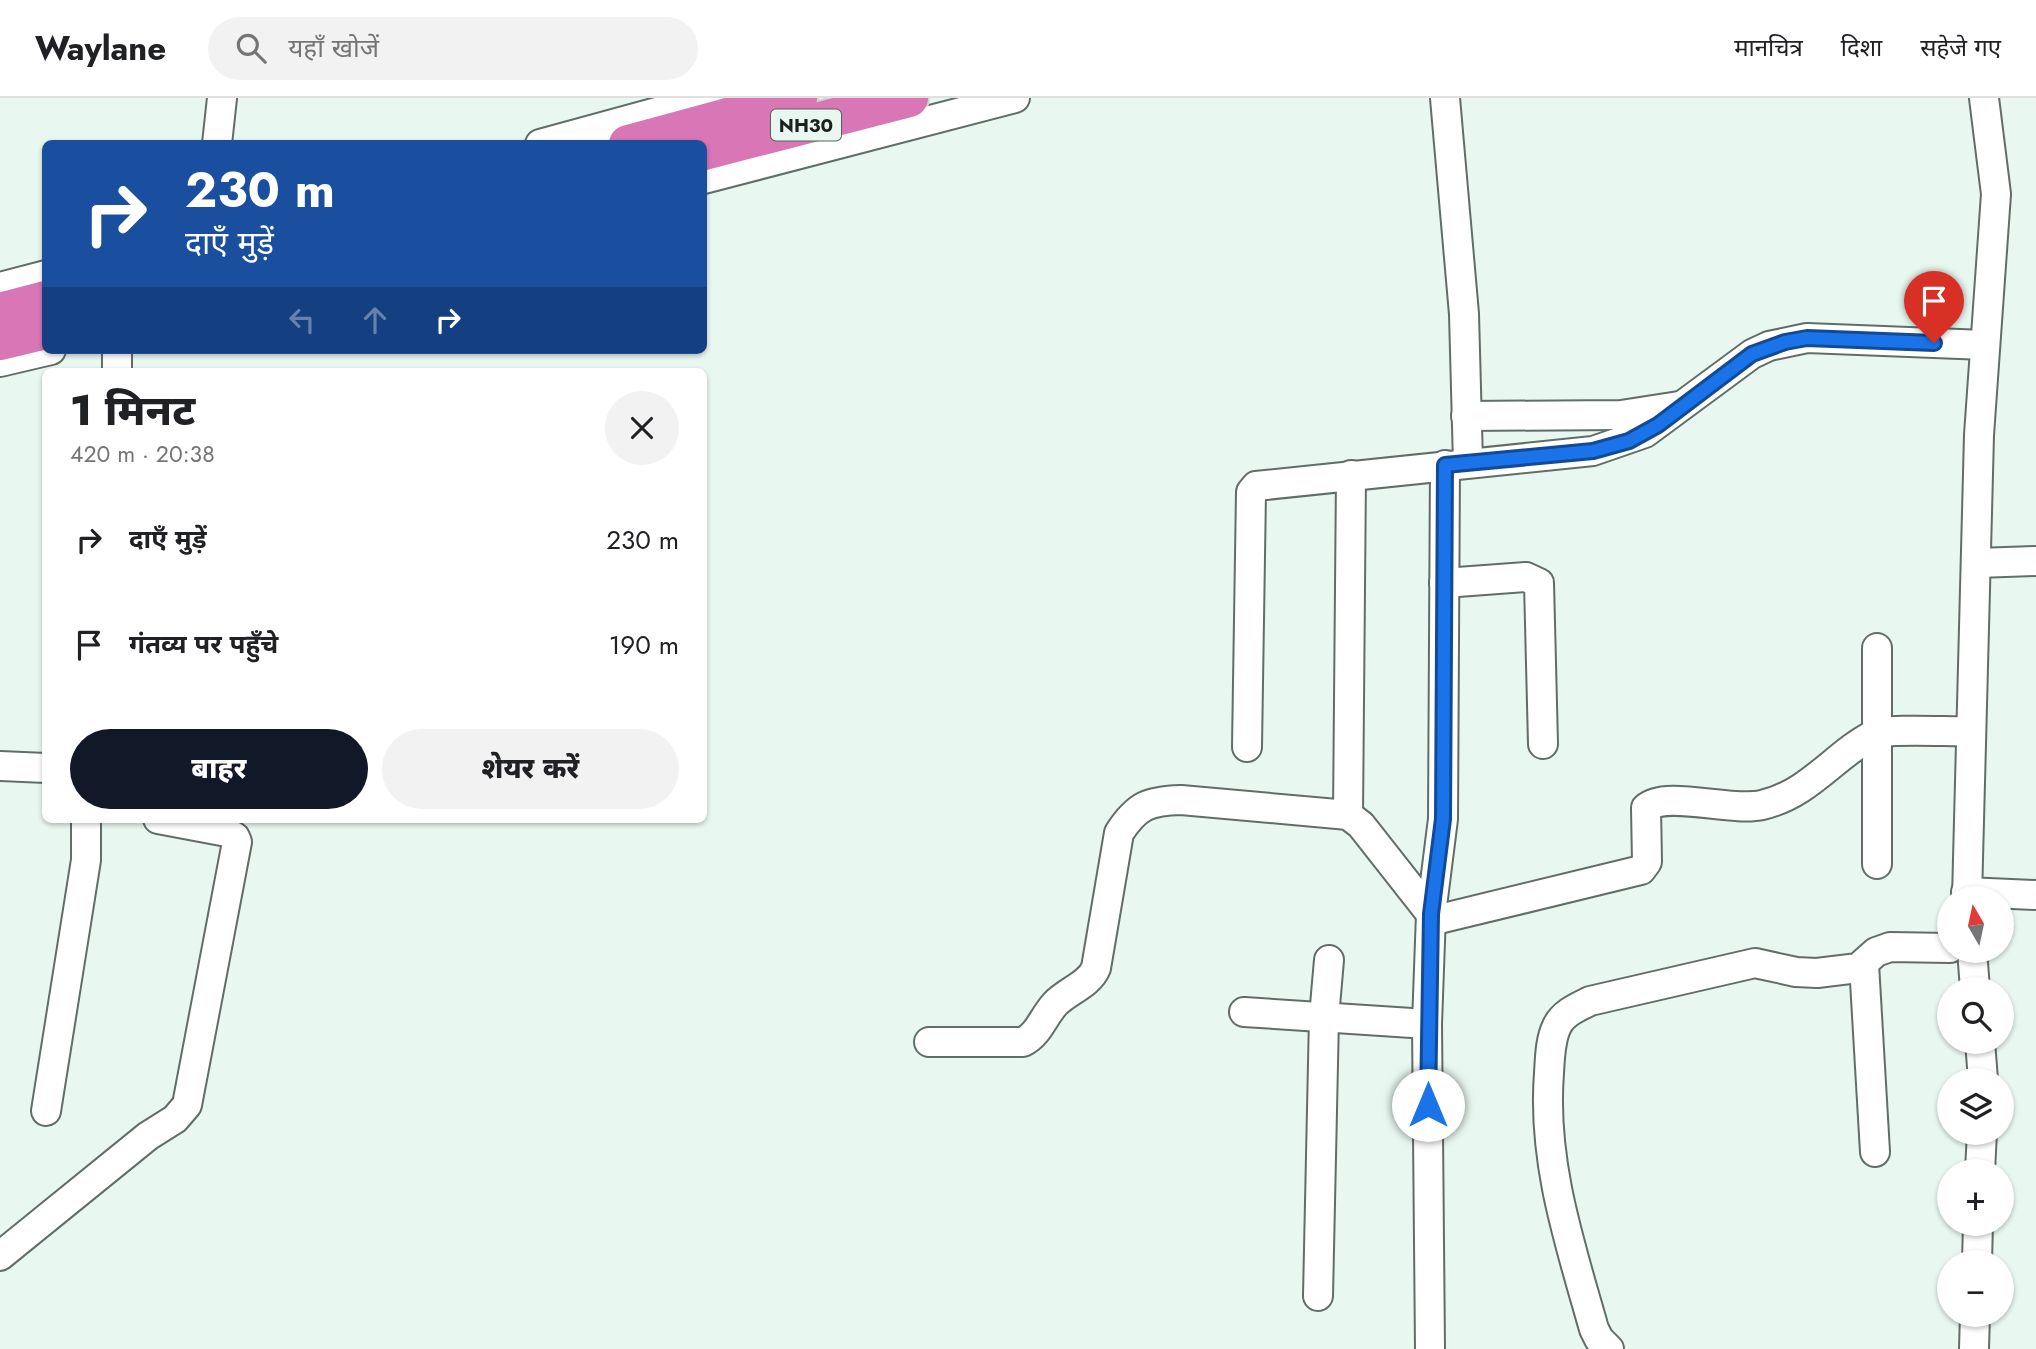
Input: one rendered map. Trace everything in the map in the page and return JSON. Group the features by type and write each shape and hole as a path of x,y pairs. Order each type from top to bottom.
{"highway":[{"name":"NH30","path":"643,140 798,98"},
{"name":"NH30","path":"707,150 909,98"},
{"path":"0,312 42,301"},
{"path":"0,341 42,331"}],"street":[{"path":"217,140 222,98"},
{"path":"555,140 708,98"},
{"path":"707,178 1015,98"},
{"path":"1430,1349 1427,1024 1431,917 1443,819 1444,583 1457,464 1466,416 1464,314 1445,98"},
{"path":"1966,886 1979,435 1996,194 1984,98"},
{"path":"0,287 42,276"},
{"path":"1247,747 1251,492 1261,484 1593,451 1614,446 1645,433 1752,354 1785,342 1807,338 1985,345"},
{"path":"0,362 42,352"},
{"path":"1466,416 1621,415 1679,406"},
{"path":"1348,815 1351,475"},
{"path":"1977,563 2036,561"},
{"path":"1444,583 1526,577 1539,583 1543,744"},
{"path":"1877,648 1877,864"},
{"path":"1431,917 1641,870 1647,862 1645,816 1646,808 1651,803 1667,799 1738,807 1773,802 1804,786 1877,732 1971,732"},
{"path":"0,766 42,768"},
{"path":"929,1042 1023,1042 1035,1034 1057,1002 1092,976 1096,968 1119,833 1129,817 1143,806 1160,801 1181,800 1348,815 1361,825 1431,917"},
{"path":"46,1111 86,860 86,823"},
{"path":"0,1256 148,1136 183,1113 190,1095 237,842 235,837 227,832 179,823"},
{"path":"2014,895 2036,895"},
{"path":"1609,1349 1594,1329 1558,1201 1550,1157 1548,1088 1551,1049 1557,1026 1568,1013 1590,1001 1746,965 1761,963 1808,973 1849,970 1864,964 1876,951 1890,947 1937,948"},
{"path":"1318,1296 1324,1017 1329,960"},
{"path":"1864,964 1875,1152"},
{"path":"1244,1012 1427,1024"},
{"path":"1973,1349 1974,1327"}],"route":[{"path":"1428,1105 1427,1024 1431,914 1443,819 1445,465 1593,451 1629,441 1658,425 1679,406 1752,354 1785,342 1807,338 1934,343"}]}
